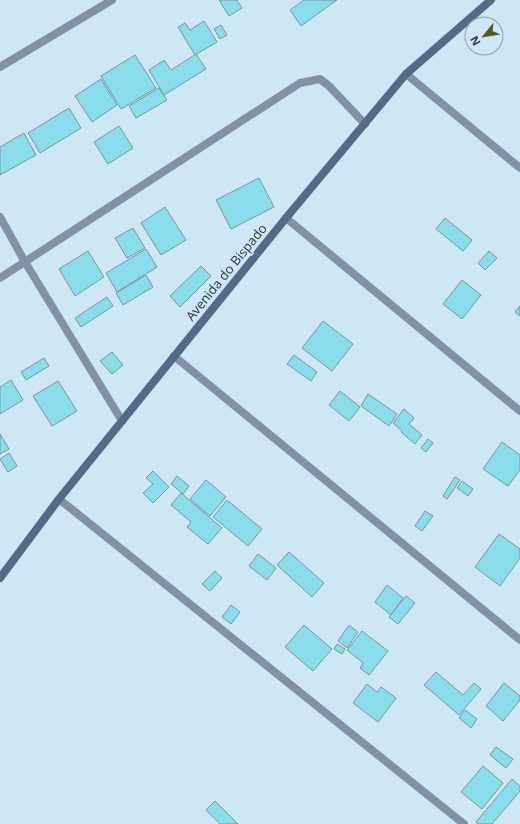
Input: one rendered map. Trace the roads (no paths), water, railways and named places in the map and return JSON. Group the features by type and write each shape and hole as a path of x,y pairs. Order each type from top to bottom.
{"main road":[{"name":"Avenida do Bispado","path":"0,578 60,499 174,356 406,74 491,0"}],"street":[{"path":"0,67 112,0"},
{"path":"406,74 520,168"},
{"path":"0,278 300,83 320,79 329,86 365,124"},
{"path":"0,217 25,262 122,421"},
{"path":"286,218 520,411"},
{"path":"174,356 520,640"},
{"path":"60,499 464,824"}]}
